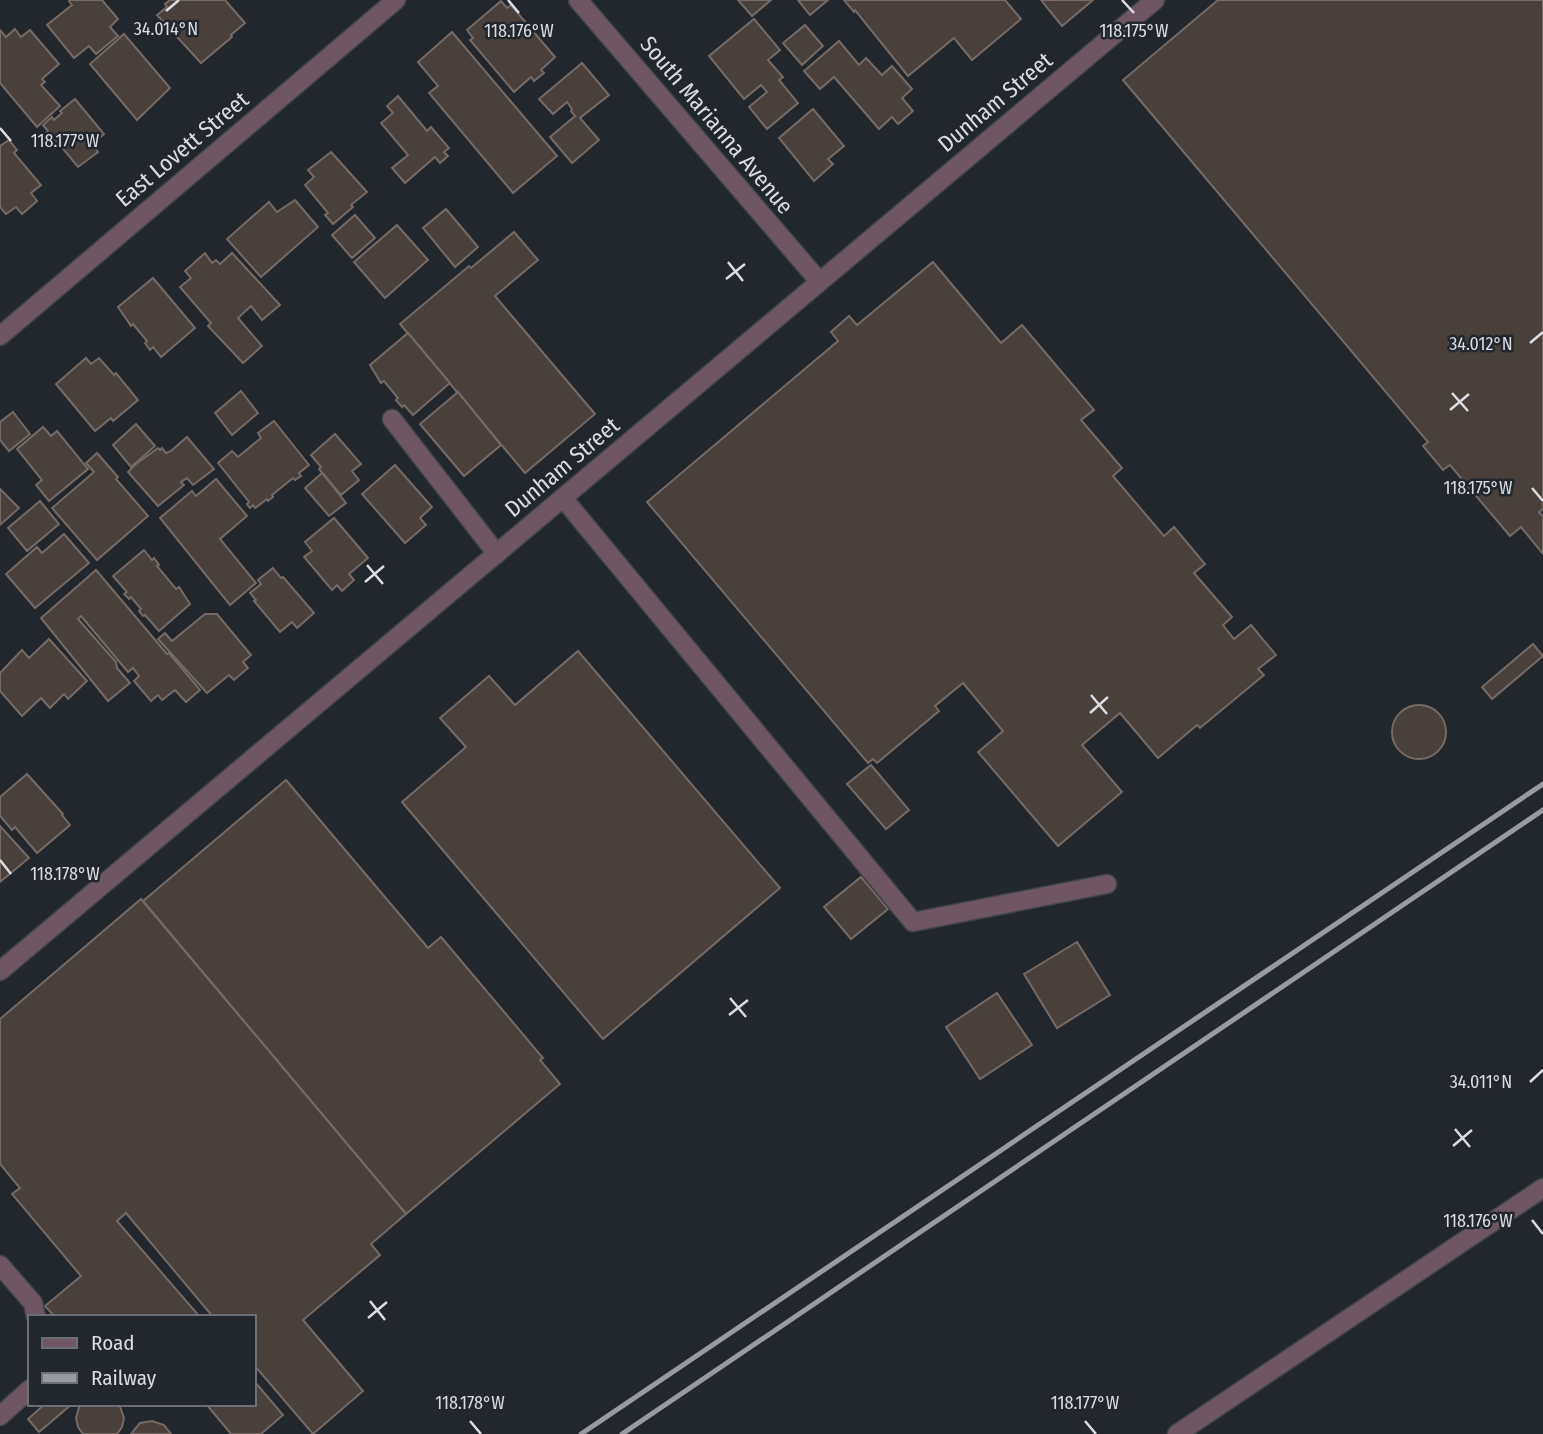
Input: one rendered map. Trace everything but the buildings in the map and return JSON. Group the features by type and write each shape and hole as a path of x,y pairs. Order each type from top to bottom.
{"street":[{"name":"East Lovett Street","path":"0,336 396,0"},
{"name":"South Marianna Avenue","path":"578,0 819,281"},
{"name":"Dunham Street","path":"0,971 1155,0"},
{"path":"392,419 497,554"},
{"path":"563,498 914,922 1107,884"},
{"path":"1177,1434 1543,1188"},
{"path":"0,1265 33,1303 36,1315"},
{"path":"0,1416 28,1391"}],"railway":[{"path":"581,1434 1543,784"},
{"path":"622,1434 1543,810"}]}
